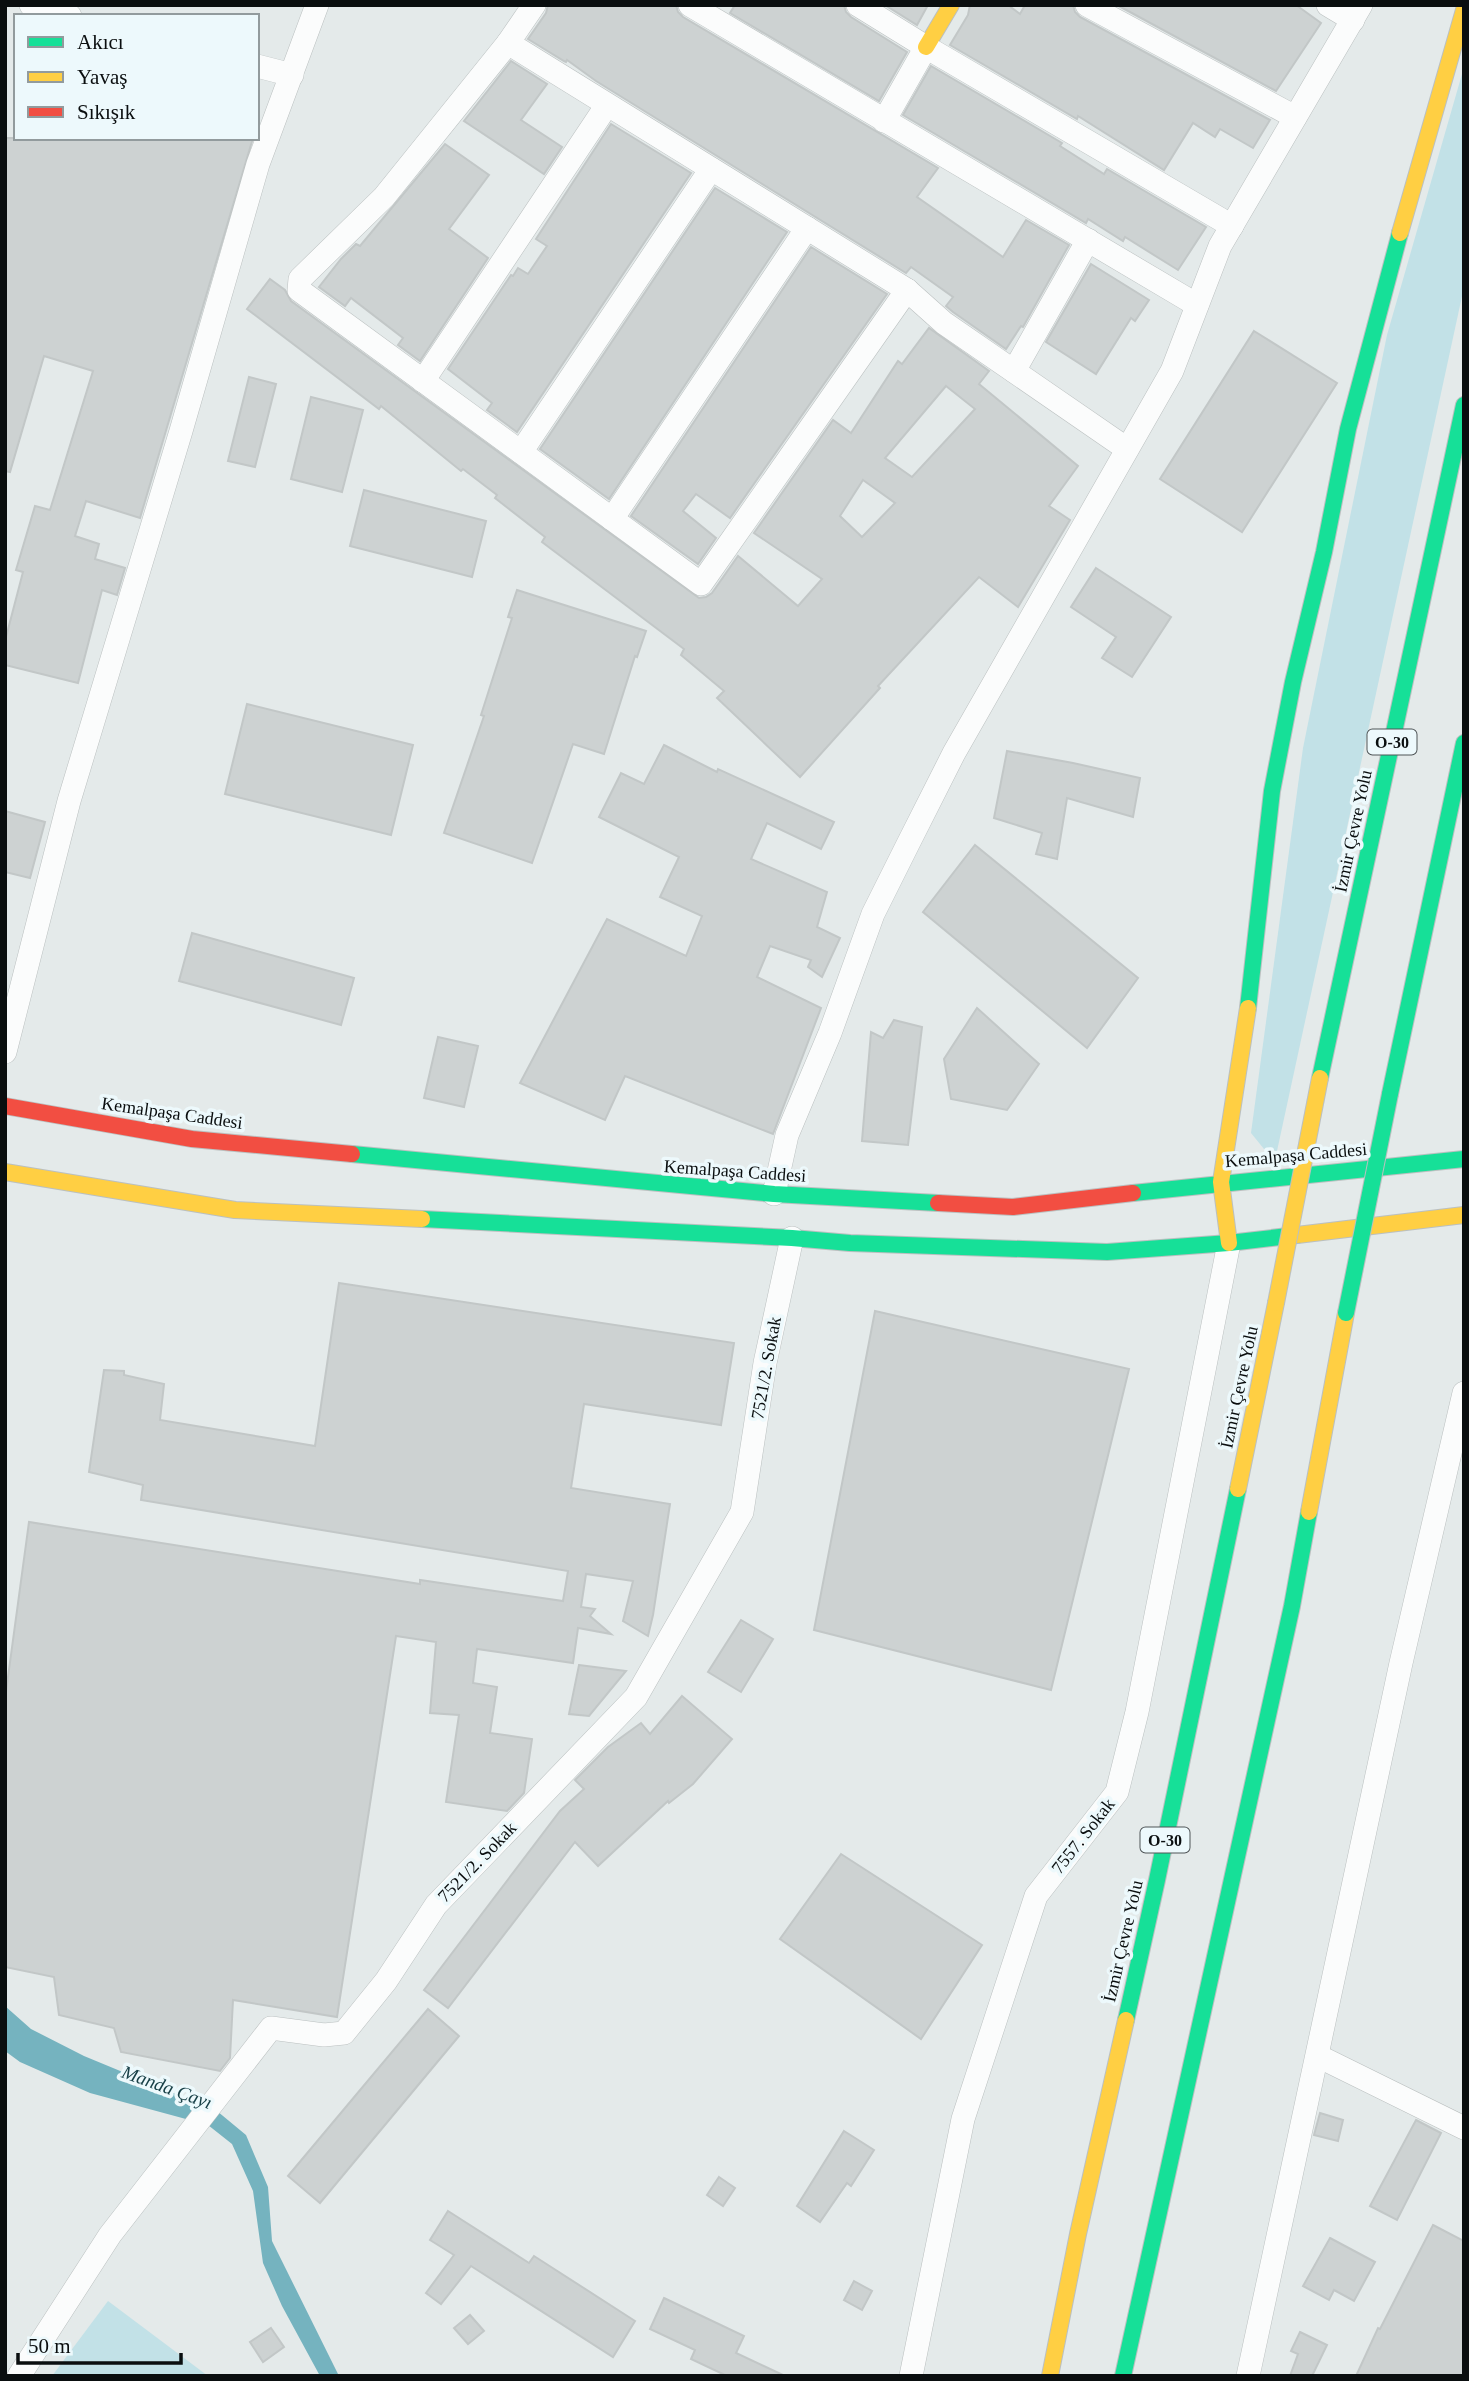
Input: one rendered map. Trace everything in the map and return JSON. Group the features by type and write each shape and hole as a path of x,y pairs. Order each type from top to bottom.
{"main road":[{"path":"926,47 951,5"},
{"path":"1229,1243 1221,1182 1248,1006 1272,791 1293,682 1324,552 1352,416 1418,167 1464,10"},
{"name":"İzmir Çevre Yolu","path":"1050,2376 1078,2234 1160,1866 1320,1078 1464,405"},
{"path":"1123,2376 1292,1606 1346,1313 1464,743"},
{"name":"Kemalpaşa Caddesi","path":"5,1106 192,1139 774,1194 1013,1207 1221,1182 1464,1159"},
{"path":"5,1172 234,1210 850,1243 1107,1252 1229,1243 1464,1215"}],"street":[{"path":"31,5 63,14"},
{"path":"5,1052 69,801 181,431 258,164 317,5"},
{"path":"534,5 508,43 384,197 300,279 299,290 701,584 907,290"},
{"path":"690,5 1197,305"},
{"path":"858,5 1232,226"},
{"path":"1087,5 1295,117"},
{"path":"774,1194 787,1135 830,1033 873,914 954,753 1171,371 1220,246 1357,12 1328,5"},
{"path":"508,43 907,290 944,323 1127,449"},
{"path":"884,121 926,47"},
{"path":"259,67 292,75"},
{"path":"423,381 607,105"},
{"path":"521,452 711,169"},
{"path":"612,519 807,228"},
{"path":"1014,371 1088,240"},
{"name":"7521/2. Sokak","path":"19,2376 110,2235 271,2028 324,2035 344,2033 386,1981 436,1905 636,1697 742,1512 765,1363 792,1238"},
{"name":"7557. Sokak","path":"911,2376 963,2119 1036,1896 1117,1793 1137,1712 1229,1243"},
{"path":"1248,2376 1398,1676 1464,1393"},
{"path":"1318,2056 1464,2128"}],"shaded area":[{"path":"1464,67 1464,287 1277,1151 1264,1149 1251,1133 1303,748 1387,335"},
{"path":"108,2301 208,2376 52,2376"}],"water":[{"path":"5,2006 31,2029 84,2056 217,2111 246,2135 268,2187 272,2241 339,2376 320,2376 282,2306 263,2263 253,2191 232,2144 208,2125 90,2093 20,2062 5,2051"}],"building":[{"path":"548,5 676,5 683,17 938,168 917,197 1003,257 1026,220 1069,245 1023,327 1021,326 1006,349 946,306 953,297 911,267 906,273 596,81 567,60 564,61 528,39 546,13"},
{"path":"735,5 844,5 851,17 907,52 879,101 730,13"},
{"path":"885,5 928,5 917,25"},
{"path":"970,5 1008,5 1020,14 1025,5 1073,5 1080,17 1270,120 1253,148 1220,129 1215,137 1193,123 1164,170 1078,116 1077,119 950,45 968,15"},
{"path":"1117,5 1296,5 1321,23 1276,91"},
{"path":"511,61 547,84 521,120 562,147 544,174 464,121"},
{"path":"931,66 1062,143 1060,146 1104,174 1107,169 1206,227 1178,270 1125,237 1123,241 1088,219 1086,223 903,115"},
{"path":"611,124 691,173 517,432 487,410 492,403 448,369 511,275 513,276 518,268 528,274 547,246 536,239"},
{"path":"5,138 252,140 140,518 86,501 75,536 99,544 95,559 125,568 117,595 102,590 78,683 5,665 5,641 23,572 16,570 35,506 50,510 93,371 44,356 10,472 5,471"},
{"path":"445,144 489,175 449,229 488,258 420,361 398,345 403,338 351,298 345,306 319,287 356,244 360,246"},
{"path":"715,188 787,232 609,499 540,449"},
{"path":"811,247 887,294 730,518 696,494 683,511 716,538 698,564 631,516"},
{"path":"1091,264 1149,300 1135,321 1131,318 1096,374 1046,342"},
{"path":"270,279 285,290 291,301 699,598 712,593 738,556 798,606 822,579 754,533 833,420 851,433 898,361 902,364 929,328 989,371 979,384 1078,466 1049,506 1070,520 1018,607 979,577 878,686 880,688 800,777 717,698 724,691 681,655 684,649 542,542 545,537 495,498 497,495 463,469 461,471 381,406 379,409 247,309","holes":["946,386 975,409 912,477 885,458","863,480 895,503 862,537 840,516"]},
{"path":"1254,331 1337,383 1242,532 1160,479"},
{"path":"249,377 276,384 255,467 228,461"},
{"path":"311,397 363,410 342,492 291,479"},
{"path":"364,490 486,521 472,577 350,546"},
{"path":"1096,568 1171,617 1132,677 1102,658 1116,637 1071,607"},
{"path":"517,590 646,631 637,657 635,656 604,754 573,744 532,863 444,833 484,716 481,715 512,618 508,617"},
{"path":"247,704 413,745 391,835 225,794"},
{"path":"664,745 717,772 718,769 834,822 821,849 767,823 751,859 827,892 817,927 840,938 822,977 808,967 811,960 770,946 757,977 821,1008 773,1134 625,1076 605,1120 520,1083 607,919 686,956 702,916 660,897 679,857 599,817 621,773 644,784"},
{"path":"1007,751 1140,778 1133,817 1067,798 1057,859 1036,854 1042,833 994,818"},
{"path":"5,811 45,822 30,878 5,872"},
{"path":"975,845 1138,978 1087,1048 923,912"},
{"path":"192,933 354,978 341,1025 179,981"},
{"path":"977,1008 1039,1064 1007,1110 951,1099 944,1059"},
{"path":"894,1020 922,1027 908,1145 862,1141 871,1032 883,1038"},
{"path":"438,1037 478,1046 464,1107 424,1098"},
{"path":"339,1283 734,1343 721,1425 584,1404 571,1488 670,1504 653,1615 648,1636 623,1621 633,1581 586,1574 581,1607 595,1609 590,1616 611,1634 578,1628 573,1663 477,1649 473,1683 497,1687 490,1733 532,1739 524,1793 507,1811 446,1802 459,1715 430,1713 436,1642 396,1636 337,2017 233,2000 230,2058 220,2071 121,2052 114,2028 59,2015 54,1977 5,1967 5,1699 29,1522 420,1584 420,1580 563,1601 568,1571 141,1500 143,1485 89,1472 104,1370 124,1371 124,1375 164,1384 160,1420 315,1446"},
{"path":"875,1311 1129,1369 1051,1690 814,1630"},
{"path":"741,1620 773,1639 741,1692 708,1672"},
{"path":"579,1665 626,1671 589,1716 569,1714"},
{"path":"682,1696 732,1739 693,1784 669,1803 668,1801 598,1866 575,1842 448,2008 424,1990 560,1811 584,1789 575,1780 608,1747 641,1723 650,1734"},
{"path":"841,1854 982,1945 921,2039 780,1939"},
{"path":"428,2009 459,2036 320,2203 288,2176"},
{"path":"1320,2113 1343,2120 1338,2141 1314,2135"},
{"path":"1416,2120 1441,2133 1397,2220 1370,2206"},
{"path":"844,2131 874,2150 851,2186 847,2183 820,2222 797,2206"},
{"path":"719,2177 735,2188 723,2206 707,2195"},
{"path":"448,2211 529,2263 534,2256 635,2321 613,2357 471,2266 441,2304 426,2293 454,2255 430,2240"},
{"path":"1433,2225 1464,2241 1464,2376 1356,2376 1378,2328 1380,2329"},
{"path":"1330,2238 1375,2262 1354,2301 1334,2290 1329,2300 1303,2286"},
{"path":"854,2281 872,2291 862,2310 844,2300"},
{"path":"664,2298 744,2336 736,2353 785,2376 727,2376 691,2359 695,2350 650,2329"},
{"path":"470,2315 484,2331 468,2344 454,2328"},
{"path":"271,2328 284,2347 263,2362 250,2342"},
{"path":"1300,2332 1327,2345 1312,2376 1290,2376 1298,2354 1291,2351"}],"traffic: fast":[{"path":"1248,1008 1272,791 1293,682 1324,552 1348,429 1400,233"},
{"path":"1320,1078 1464,405"},
{"path":"1390,1094 1464,743"},
{"path":"1346,1313 1390,1094"},
{"path":"352,1154 774,1194 938,1203"},
{"path":"1133,1193 1464,1159"},
{"path":"422,1219 850,1243 1107,1252 1297,1235"},
{"path":"1126,2020 1238,1489"},
{"path":"1123,2376 1292,1606 1309,1512"}],"traffic: slow":[{"path":"926,47 951,5"},
{"path":"1400,233 1464,10"},
{"path":"1229,1243 1221,1182 1248,1008"},
{"path":"1276,1303 1320,1078"},
{"path":"5,1172 235,1210 422,1219"},
{"path":"1297,1235 1464,1215"},
{"path":"1238,1489 1276,1303"},
{"path":"1309,1512 1346,1313"},
{"path":"1050,2376 1078,2234 1126,2020"}],"traffic: jam":[{"path":"5,1106 192,1139 352,1154"},
{"path":"938,1203 1013,1207 1133,1193"}],"water label":[{"name":"Manda Çayı","path":"167,2087"}]}
